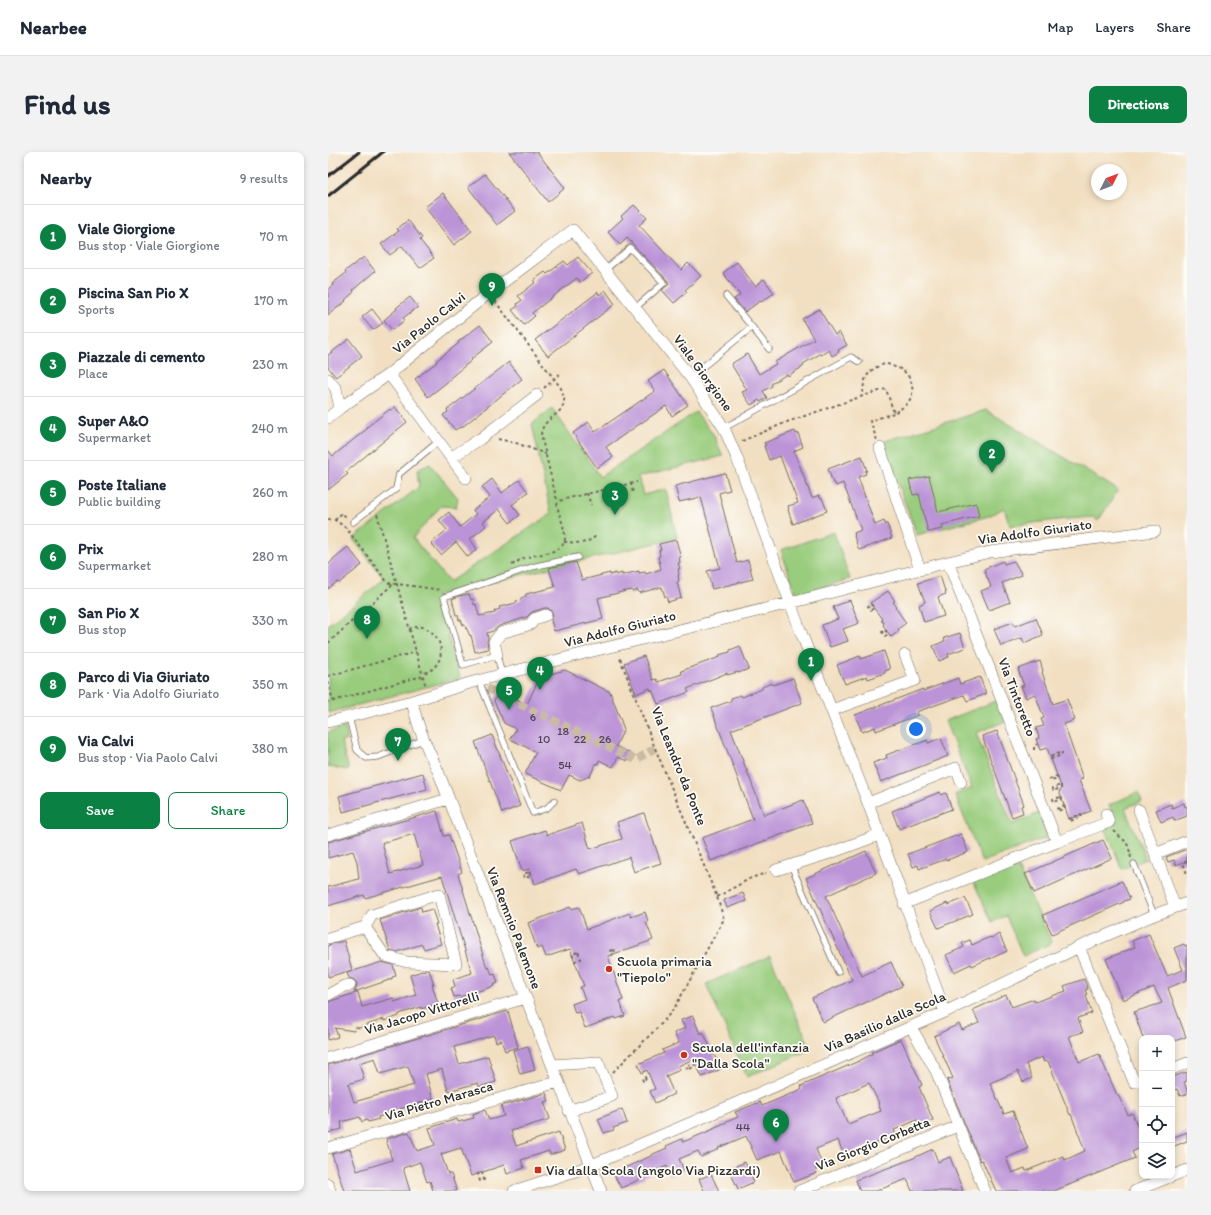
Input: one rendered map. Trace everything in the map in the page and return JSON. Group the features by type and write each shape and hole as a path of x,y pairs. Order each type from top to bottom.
{"street":[{"name":"Viale Giorgione","path":"573,230 690,377 724,428 802,635 868,803 945,1012"},
{"name":"Via Paolo Calvi","path":"328,418 389,374 489,293 573,230"},
{"path":"389,374 452,457 466,478"},
{"path":"328,380 336,389 340,408"},
{"path":"452,457 480,439 537,395"},
{"path":"880,448 920,570"},
{"name":"Via Adolfo Giuriato","path":"328,722 412,701 479,681 614,646 791,603 990,552 1155,531"},
{"name":"Via Tintoretto","path":"948,562 1057,842"},
{"path":"497,655 494,642 501,634 531,624 534,619 546,615"},
{"path":"832,710 915,680 905,655"},
{"name":"Via Remnio Palemone","path":"412,701 415,718 423,740 438,771 601,1191"},
{"path":"868,803 956,768 961,782"},
{"path":"328,835 448,799"},
{"path":"1139,810 1176,907"},
{"path":"904,904 1057,842 1106,818"},
{"path":"776,870 830,853 879,835"},
{"path":"1155,854 1187,841"},
{"path":"328,938 366,927 372,915 439,894 456,964 407,962 385,956 366,927"},
{"name":"Via Basilio dalla Scola","path":"514,1191 591,1165 716,1112 945,1012 1080,947 1154,915 1187,903"},
{"path":"1080,947 1134,1082 1139,1080"},
{"path":"328,995 344,986 350,985"},
{"name":"Via Jacopo Vittorelli","path":"328,1058 526,998"},
{"path":"911,1027 936,1071 986,1191"},
{"path":"552,1065 598,1062 612,1096 569,1111"},
{"path":"1175,1067 1187,1063"},
{"name":"Via Pietro Marasca","path":"328,1148 558,1082"},
{"name":"Via Giorgio Corbetta","path":"799,1191 958,1126"},
{"path":"1135,1191 1187,1170"},
{"path":"328,1184 330,1191"}],"lane":[{"path":"605,270 630,248 664,284 635,308"},
{"path":"726,296 769,349"},
{"path":"690,377 752,327"},
{"path":"724,428 851,357 859,362"},
{"path":"353,522 396,489 400,474 440,441"},
{"path":"502,675 497,655 463,665 444,596 532,568 578,557"},
{"path":"479,681 533,813 547,808 554,801"},
{"path":"349,717 357,750 366,758 378,757 423,740"},
{"path":"1134,864 1154,915"},
{"path":"791,865 838,972"}],"path":[{"path":"863,396 863,387 867,375 870,371 879,366 886,364 902,370 912,381 910,400 904,407 894,413 870,421 880,448"},
{"path":"537,395 561,373"},
{"path":"731,445 787,422 886,389 894,413"},
{"path":"480,439 497,439 516,443 546,454"},
{"path":"511,565 526,557 560,548 564,542 565,536 557,505 565,498 637,482"},
{"path":"631,483 633,494"},
{"path":"587,493 591,505"},
{"path":"375,506 428,696"},
{"path":"335,520 342,513 353,522"},
{"path":"328,519 335,520 346,528 388,583 442,591"},
{"path":"564,542 579,544 589,542 596,536"},
{"path":"328,642 393,584"},
{"path":"328,702 422,675 438,664 440,658 440,648 436,637 421,627 409,629"},
{"name":"Via Leandro da Ponte","path":"605,1079 663,1022 675,1007 724,918 614,646"},
{"path":"328,676 416,652"},
{"path":"328,682 333,701"},
{"path":"1034,753 1034,746 1037,744"},
{"path":"1062,752 1062,755 1051,759 1050,757 1062,752"},
{"path":"1081,814 1082,817 1070,821 1069,819 1081,814"},
{"path":"1106,818 1127,842 1134,864"},
{"path":"1187,862 1183,863 1187,874"},
{"path":"716,897 751,878 776,870"},
{"path":"578,952 581,959 575,961 572,954 578,952"}],"green space":[{"path":"552,408 600,477 696,412 713,434 723,456 638,477 643,495 666,489 677,538 436,595 460,678 328,713 328,625 384,579 353,539 419,487 417,470 430,464 458,498 456,507 441,506 413,538 449,582 551,514 532,424"},
{"path":"986,410 1118,490 1098,521 1093,517 1010,526 1004,508 989,516 917,535 882,442"},
{"path":"834,532 850,579 801,594 795,591 781,550"},
{"path":"998,700 1006,721 976,733 1012,824 1039,813 1048,837 982,862 955,795 972,788 945,721"},
{"path":"345,727 348,739 341,742 349,770 328,767 328,732"},
{"path":"1138,792 1142,801 1125,808 1146,859 1122,869 1105,828 1117,823 1109,805"},
{"path":"1018,868 1052,943 1023,956 1006,916 992,922 973,881"},
{"path":"770,956 811,1049 747,1077 706,984"}],"building":[{"path":"509,152 537,152 565,188 548,202"},
{"path":"485,174 515,211 497,225 468,187"},
{"path":"443,193 472,231 454,245 425,207"},
{"path":"634,205 647,218 639,225 662,250 681,270 688,263 701,276 685,290 687,292 674,303 662,290 669,284 667,280 627,238 620,245 608,232 623,218 621,216"},
{"path":"408,220 422,238 420,240 434,258 420,268 402,246 390,255 381,244 399,231 397,229"},
{"path":"364,257 375,271 353,290 354,292 345,300 346,301 328,315 328,289 346,273 345,271"},
{"path":"578,257 592,273 580,282 577,278 532,313 535,316 524,325 512,310 518,306 517,304 522,300 518,296 536,282 534,280 545,272 547,274 564,261 568,265"},
{"path":"737,262 755,286 764,279 774,293 745,312 734,299 740,295 723,273"},
{"path":"605,290 615,304 548,356 535,340 598,292 599,295"},
{"path":"410,297 418,307 403,318 405,320 392,330 384,320"},
{"path":"372,309 383,323 373,330 362,317"},
{"path":"819,309 835,335 839,332 847,345 838,350 839,352 832,356 829,350 821,355 820,354 803,364 804,366 788,376 787,374 771,384 772,386 763,391 767,398 760,402 759,400 751,405 742,392 747,390 731,364 747,354 759,374 776,364 775,362 814,339 802,319"},
{"path":"480,325 493,342 471,359 472,360 450,378 451,379 428,397 415,379"},
{"path":"349,339 362,356 336,377 328,367 328,355"},
{"path":"509,362 522,379 461,428 460,427 455,430 443,415 448,412 447,410"},
{"path":"664,370 688,405 672,416 666,406 606,447 613,457 597,468 573,433 589,422 595,432 655,391 648,381"},
{"path":"395,407 407,422 346,472 348,474 328,490 328,450 333,456 368,428 367,427 390,409 391,410"},
{"path":"795,431 796,434 798,433 803,447 794,451 812,498 819,495 820,498 822,498 827,511 793,524 788,506 798,503 780,456 769,460 764,446 766,445 764,443"},
{"path":"862,456 867,471 865,471 866,474 858,477 875,525 884,521 885,524 887,524 892,538 859,550 854,533 861,530 843,483 836,486 835,483 833,483 828,469"},
{"path":"725,473 730,490 719,493 737,563 748,560 753,579 712,589 707,571 720,568 701,497 679,502 675,486"},
{"path":"929,476 938,512 976,503 979,516 942,525 943,529 928,532 919,494 913,495 909,480"},
{"path":"492,479 502,493 519,480 528,492 512,505 520,515 510,523 499,509 483,522 486,526 470,539 477,549 468,557 456,542 441,555 431,543 447,530 439,520 449,512 460,527 476,514 473,510 490,497 482,487"},
{"path":"676,540 681,557 679,557 680,563 678,563 680,569 678,569 679,581 677,582 681,598 668,602 662,587 639,593 638,590 632,592 632,590 626,591 598,598 603,619 554,631 551,620 553,617 552,612 548,608 544,608 532,612 527,617 499,626 493,631 487,633 488,649 475,652 471,635 470,636 461,620 459,620 458,615 456,615 452,599 459,596 469,594 471,600 473,599 474,605 476,604 479,616 495,613 494,611 500,609 499,607 516,603 516,601 521,600 521,598 526,596 526,594 555,587 549,568 576,562 582,580 610,573 610,575 616,573 616,575 622,573 622,575 639,571 639,573 645,572 646,574 661,569 658,557 660,556 659,550 661,550 659,544"},
{"path":"348,547 362,565 339,583 337,582 328,589 328,565"},
{"path":"1003,561 1004,564 1014,561 1022,575 1002,583 1010,602 989,610 981,591 991,587 984,569"},
{"path":"940,576 946,594 938,597 944,616 924,622 919,605 925,602 918,583"},
{"path":"888,591 895,601 893,602 896,606 895,607 906,623 891,637 883,625 882,619 870,603"},
{"path":"850,600 859,623 843,629 848,641 830,647 822,625 838,619 833,607"},
{"path":"1036,618 1043,635 1024,643 1022,638 1001,646 994,629 1013,622 1015,626"},
{"path":"960,633 965,648 948,654 949,657 939,661 933,646 945,641 944,638"},
{"path":"740,646 749,669 727,675 727,673 687,689 689,692 658,704 650,688 636,694 624,663 644,656 653,680 657,679 658,682 682,674 681,671 720,657 719,655 730,652 730,650"},
{"path":"884,651 890,669 885,671 885,673 868,679 867,676 845,684 837,665 860,656 861,659"},
{"path":"1040,661 1042,672 1053,704 1067,699 1075,720 1064,724 1083,779 1079,780 1091,811 1069,819 1059,791 1062,789 1047,748 1040,750 1036,739 1039,738 1036,728 1044,726 1041,719 1044,718 1035,694 1026,698 1021,686 1024,686 1018,669"},
{"path":"565,670 610,692 624,729 616,746 630,753 627,761 618,757 613,767 599,760 590,776 580,780 569,775 561,790 525,774 536,752 510,739 516,729 504,723 494,701 499,691 527,704 540,677"},
{"path":"980,677 986,694 967,701 964,695 916,712 918,715 876,731 875,727 862,732 855,715 923,689 923,691 958,678 960,684"},
{"path":"793,678 802,703 731,730 764,815 803,800 812,823 711,861 702,838 753,819 711,708 731,701 731,698 741,695 742,697 762,689 762,687 772,683 773,685"},
{"path":"997,731 1024,805 1021,806 1023,813 1012,817 982,736"},
{"path":"492,735 520,806 502,813 475,742"},
{"path":"941,738 948,756 881,782 873,763 887,758 886,755 927,740 928,743"},
{"path":"423,773 427,789 343,812 339,796"},
{"path":"940,792 941,795 946,793 952,809 899,829 892,811"},
{"path":"1184,803 1185,807 1187,806 1187,816 1174,821 1173,817 1161,822 1156,810 1171,804 1172,808"},
{"path":"437,811 444,836 449,835 462,872 458,874 487,968 489,967 492,975 495,974 498,983 493,985 494,986 460,997 454,997 451,988 455,987 453,979 472,973 442,876 365,898 364,895 328,906 328,887 359,879 357,862 353,851 328,858 328,842","holes":["414,834 423,865 390,874 382,843"]},
{"path":"644,813 661,863 634,872 629,857 579,874 576,869 535,884 530,869 522,871 512,841 545,830 547,835 582,823 590,849 622,839 617,822"},
{"path":"961,834 968,852 919,869 918,865 913,867 908,854"},
{"path":"1103,840 1112,858 1034,893 1025,874"},
{"path":"1187,849 1187,861 1176,865 1174,860 1168,862 1166,857"},
{"path":"866,851 876,873 826,896 862,976 891,962 902,986 823,1022 812,998 852,980 806,878"},
{"path":"1122,881 1130,899 1052,934 1043,915"},
{"path":"743,893 746,901 727,908 724,900"},
{"path":"965,898 973,914 938,928 930,911 947,903 948,905"},
{"path":"421,907 422,912 432,909 441,944 424,949 422,944 397,952 390,950 380,920"},
{"path":"570,907 571,909 579,907 587,929 630,913 631,917 645,912 648,921 646,922 653,940 608,956 623,1000 620,1001 625,1016 616,1019 615,1017 585,1028 579,1012 575,1013 572,1004 585,999 580,987 584,986 570,949 546,957 542,947 537,949 528,923"},
{"path":"999,934 1007,951 954,972 946,955 964,947 962,943 970,940 972,945"},
{"path":"1149,934 1167,976 1183,970 1174,948 1184,944 1185,946 1187,945 1187,980 1168,988 1186,1037 1175,1041 1175,1035 1142,1035 1134,1012 1162,1003 1154,987 1123,1000 1106,959 1135,947 1132,941"},
{"path":"344,941 352,970 328,977 328,945"},
{"path":"382,962 393,965 396,976 392,977 392,979 354,992 357,983 353,979 349,978 347,973"},
{"path":"429,970 434,984 432,984 438,1004 421,1009 421,1007 399,1014 399,1016 384,1021 384,1019 359,1028 355,1027 354,1031 335,1028 338,1037 328,1040 328,1002 358,992 362,1007 393,998 394,1002 416,995 410,975"},
{"path":"1084,979 1088,989 1085,990 1086,996 1092,1013 1078,1018 1083,1032 1069,1036 1079,1062 1099,1054 1117,1095 1128,1115 1132,1113 1139,1130 1139,1148 1132,1152 1135,1158 1054,1191 996,1191 982,1160 980,1161 947,1080 953,1078 934,1036 959,1024 962,1030 979,1023 973,1010 1006,995 1012,1007 1034,999 1035,1002 1066,991 1064,986","holes":["1042,1057 1044,1062 1048,1061 1085,1151 1065,1160 1063,1156 1026,1171 1025,1168 1012,1173 1006,1158 1028,1149 1013,1111 1004,1114 990,1083 1018,1071 1023,1082 1032,1078 1026,1064"]},
{"path":"508,1011 518,1047 505,1051 501,1040 496,1042 494,1035 454,1047 459,1064 488,1056 496,1082 479,1087 478,1083 448,1091 442,1069 426,1074 433,1099 400,1109 401,1110 378,1117 379,1119 368,1122 367,1120 362,1122 360,1117 341,1122 342,1129 328,1133 328,1065","holes":["375,1058 380,1074 408,1066 414,1085 354,1102 348,1084 364,1079 359,1063"]},
{"path":"693,1016 700,1034 703,1032 721,1069 702,1077 694,1059 678,1066 680,1070 666,1076 674,1094 655,1103 650,1091 655,1089 647,1070 642,1073 638,1064 664,1053 662,1050 679,1043 674,1033 685,1028 681,1020"},
{"path":"901,1039 922,1085 919,1087 933,1120 920,1126 917,1120 894,1130 896,1135 844,1156 838,1140 816,1149 822,1164 815,1167 817,1173 794,1182 781,1151 757,1160 746,1136 701,1157 698,1151 679,1159 684,1170 670,1175 667,1166 621,1188 613,1173 667,1148 666,1146 682,1139 683,1142 738,1117 735,1112 760,1102 762,1106 802,1089 801,1086 859,1061 872,1054 872,1052","holes":["869,1083 879,1103 881,1111 848,1124 836,1098"]},
{"path":"528,1046 535,1070 520,1074 513,1050"},
{"path":"1187,1072 1187,1081 1184,1082 1187,1094 1180,1096 1177,1089 1175,1090 1175,1076"},
{"path":"546,1093 549,1101 544,1102 550,1119 511,1131 516,1146 559,1132 565,1150 550,1155 549,1151 521,1160 524,1168 507,1174 504,1165 471,1176 461,1148 441,1154 448,1174 451,1174 457,1191 433,1191 430,1181 427,1182 420,1162 403,1168 410,1191 344,1191 332,1154 350,1149 357,1171 392,1160 386,1139 409,1132 417,1151 435,1145 429,1128 457,1119 458,1122 474,1118 473,1114 485,1110 489,1120 504,1116 501,1106"},
{"path":"622,1109 627,1123 613,1128 614,1130 604,1133 598,1119"},
{"path":"1187,1132 1187,1141 1175,1146 1175,1137"},
{"path":"933,1149 938,1162 950,1157 963,1191 912,1191 907,1179 876,1191 860,1191 856,1180 909,1160"},
{"path":"745,1162 754,1182 738,1189 729,1169"},
{"path":"711,1174 719,1191 704,1191 699,1179"}],"tunnel":[{"path":"476,683 636,760 655,748"}],"railway":[{"path":"328,176 359,152"},
{"path":"328,196 383,152"}],"place":[{"name":"Via Calvi","path":"492,306"},
{"name":"Piscina San Pio X","path":"992,473"},
{"name":"Piazzale di cemento","path":"615,515"},
{"name":"Parco di Via Giuriato","path":"367,639"},
{"name":"Viale Giorgione","path":"811,681"},
{"name":"Super A&O","path":"540,690"},
{"name":"Poste Italiane","path":"509,710"},
{"name":"San Pio X","path":"398,761"},
{"name":"Scuola primaria \"Tiepolo\"","path":"609,969"},
{"name":"Scuola dell'infanzia \"Dalla Scola\"","path":"684,1055"},
{"name":"Prix","path":"776,1142"},
{"name":"Via dalla Scola (angolo Via Pizzardi)","path":"538,1170"}]}
